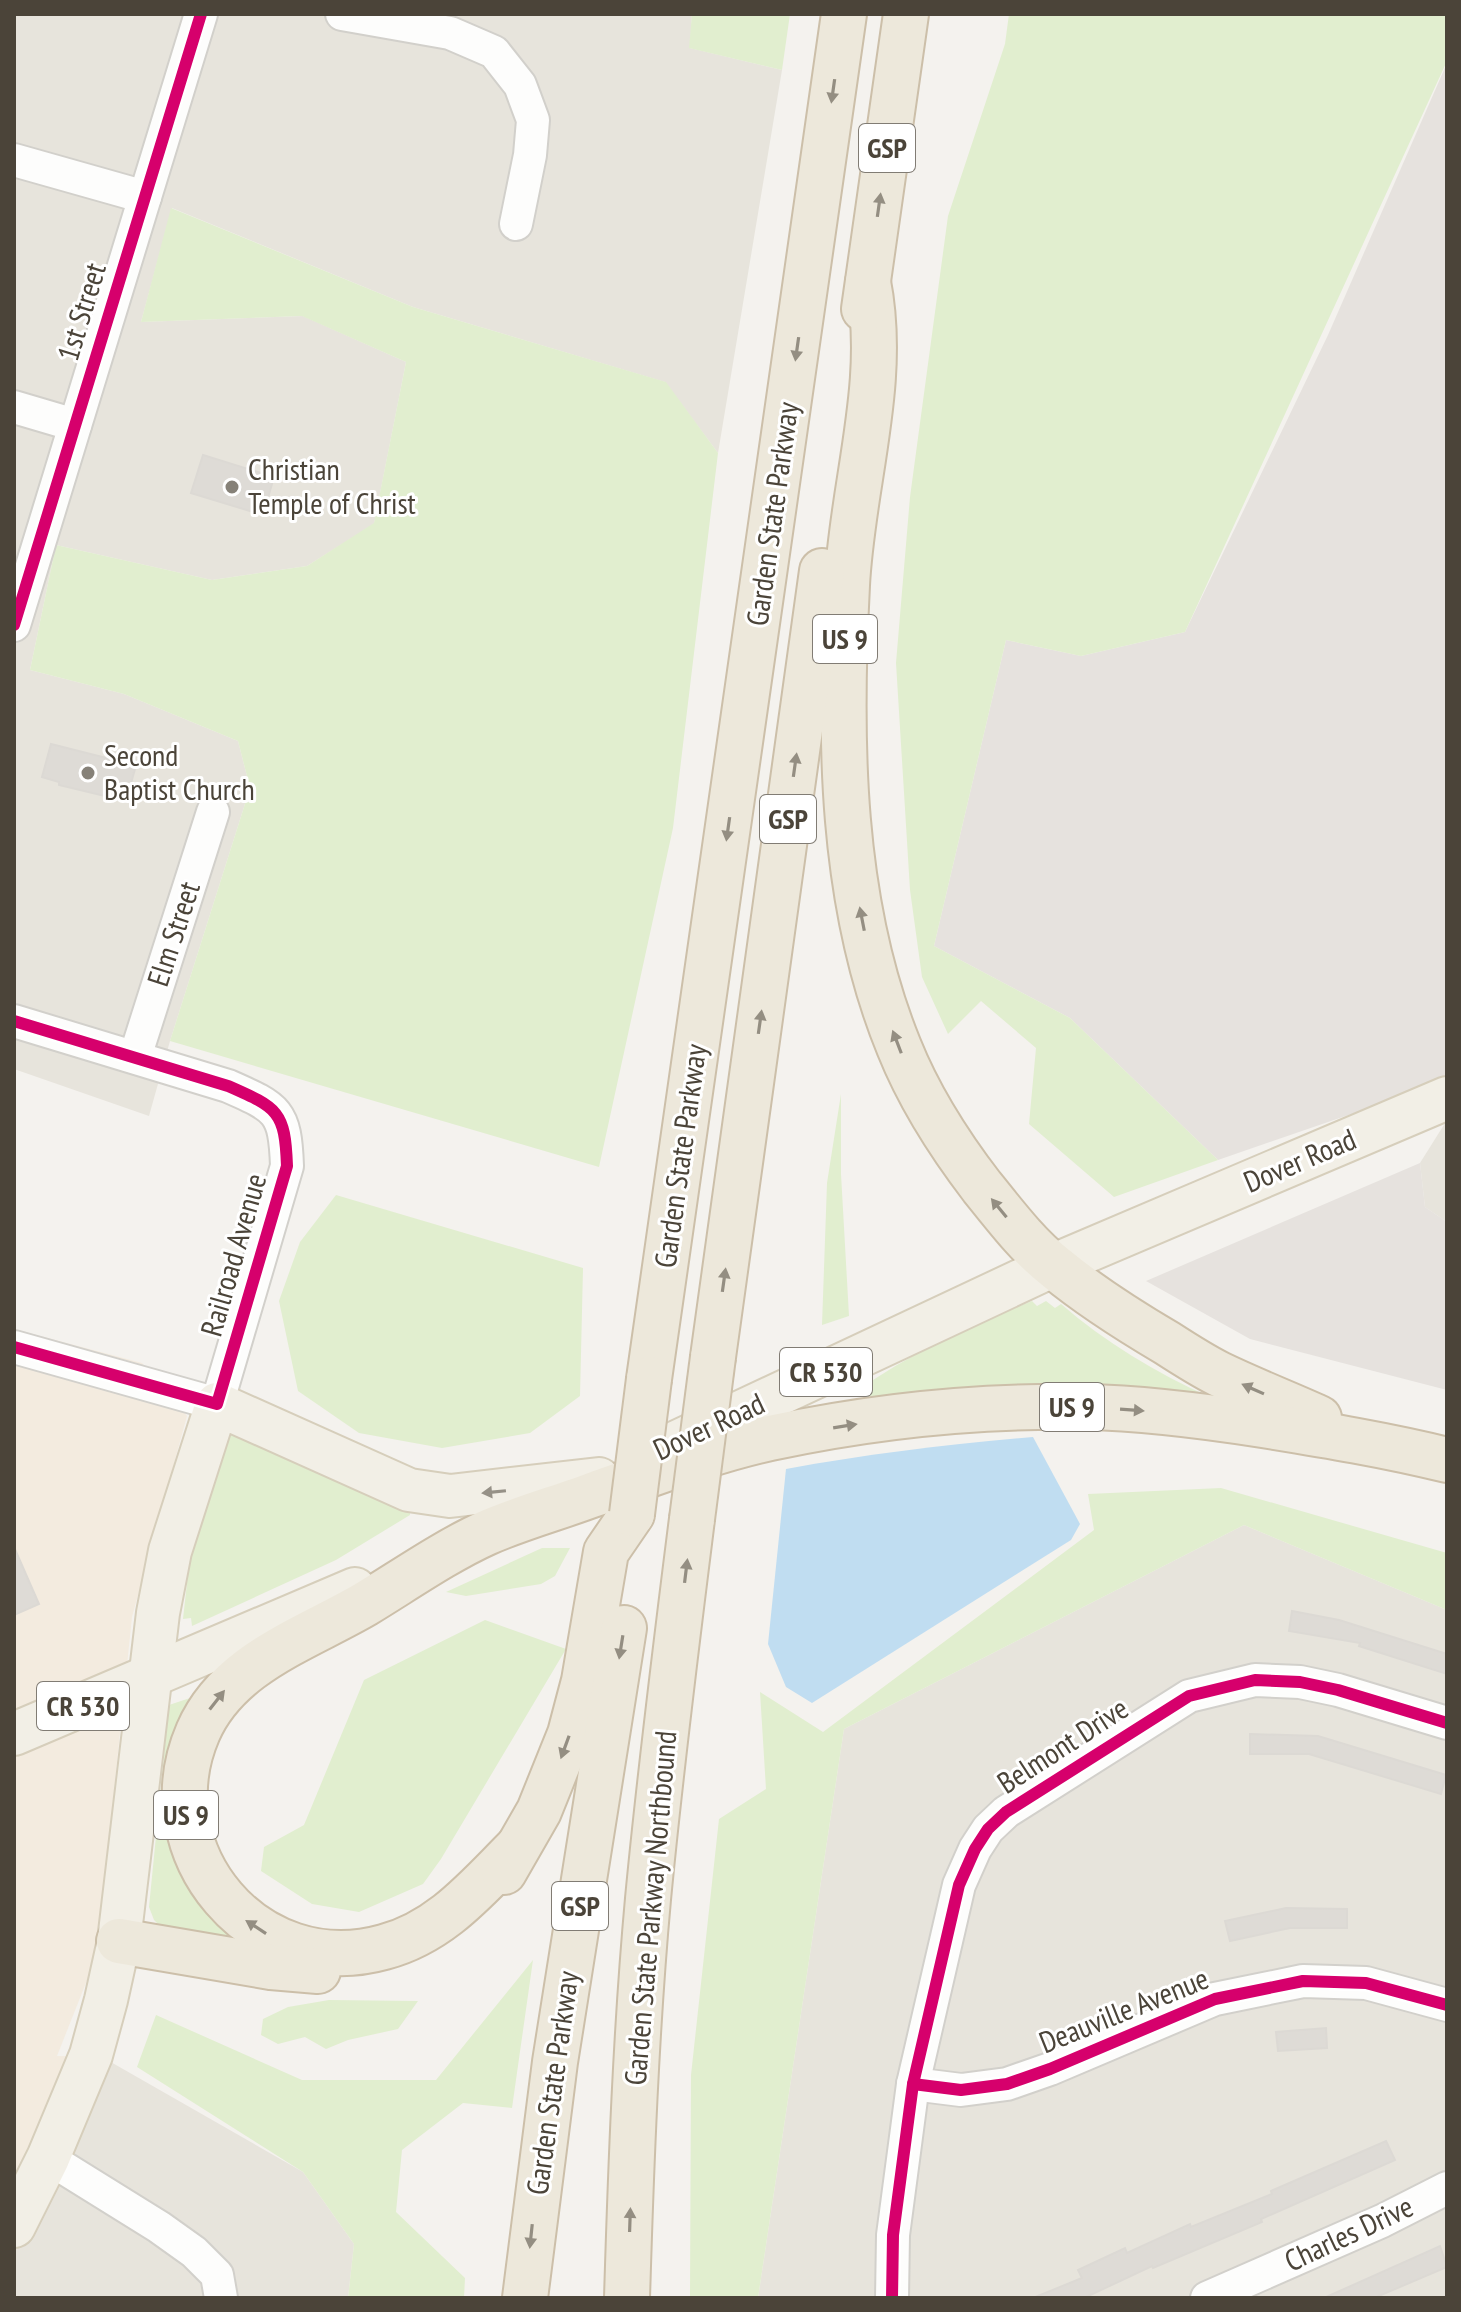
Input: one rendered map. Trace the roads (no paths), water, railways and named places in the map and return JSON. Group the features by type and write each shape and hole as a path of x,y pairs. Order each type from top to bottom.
{"highway":[{"name":"Garden State Parkway","path":"525,2298 555,2062 626,1614 632,1514 649,1379 844,14"},
{"name":"Garden State Parkway","path":"692,1519 825,547 868,282 906,14"},
{"name":"US 9","path":"868,282 876,351 849,555 843,697 845,772 860,907 884,1007 899,1049 938,1123 967,1168 1005,1216 1052,1266 1117,1313 1217,1373 1376,1443"},
{"name":"US 9","path":"632,1514 606,1552 584,1681 570,1734 539,1811 517,1848 454,1911 413,1937 368,1951 325,1952 297,1946 267,1934 233,1910 209,1880 192,1845 184,1796 189,1759 202,1724 221,1693 257,1663 324,1628 484,1534 665,1469 768,1438 897,1418 992,1408 1089,1407 1197,1415 1376,1443 1447,1460"},
{"name":"Garden State Parkway Northbound","path":"627,2298 635,2084 648,1899 692,1519"},
{"path":"119,1941 303,1970 356,1972 392,1966 427,1953 466,1923 491,1895 517,1848"}],"main road":[{"name":"Dover Road","path":"14,1734 484,1534 1052,1266 1447,1098"},
{"path":"217,1404 409,1490 450,1496 599,1479"},
{"name":"Railroad Avenue","path":"14,2226 48,2158 91,2055 119,1941 158,1613 170,1551 217,1404"}],"street":[{"name":"1st Street","path":"14,625 201,14"},
{"path":"342,14 450,33 494,52 520,85 533,120 530,155 516,224"},
{"path":"14,160 145,197"},
{"path":"14,407 75,425"},
{"name":"Elm Street","path":"135,1057 213,812"},
{"name":"Railroad Avenue","path":"14,1021 228,1086 260,1100 278,1116 286,1134 287,1166 217,1404"},
{"path":"14,1347 217,1404"},
{"name":"Belmont Drive","path":"892,2298 893,2235 913,2084 959,1885 988,1829 1006,1812 1189,1696 1255,1680 1300,1682 1338,1690 1447,1723"},
{"name":"Deauville Avenue","path":"913,2084 961,2090 1007,2084 1215,1999 1303,1981 1366,1983 1447,2005"},
{"path":"48,2158 194,2252 217,2275 221,2298"},
{"name":"Charles Drive","path":"1207,2298 1382,2221 1447,2188"}],"water":[{"path":"1033,1437 1080,1524 1071,1540 812,1703 786,1687 768,1644 786,1469 909,1450"}],"place":[{"name":"Christian Temple of Christ","path":"232,487"},
{"name":"Second Baptist Church","path":"88,773"}]}
